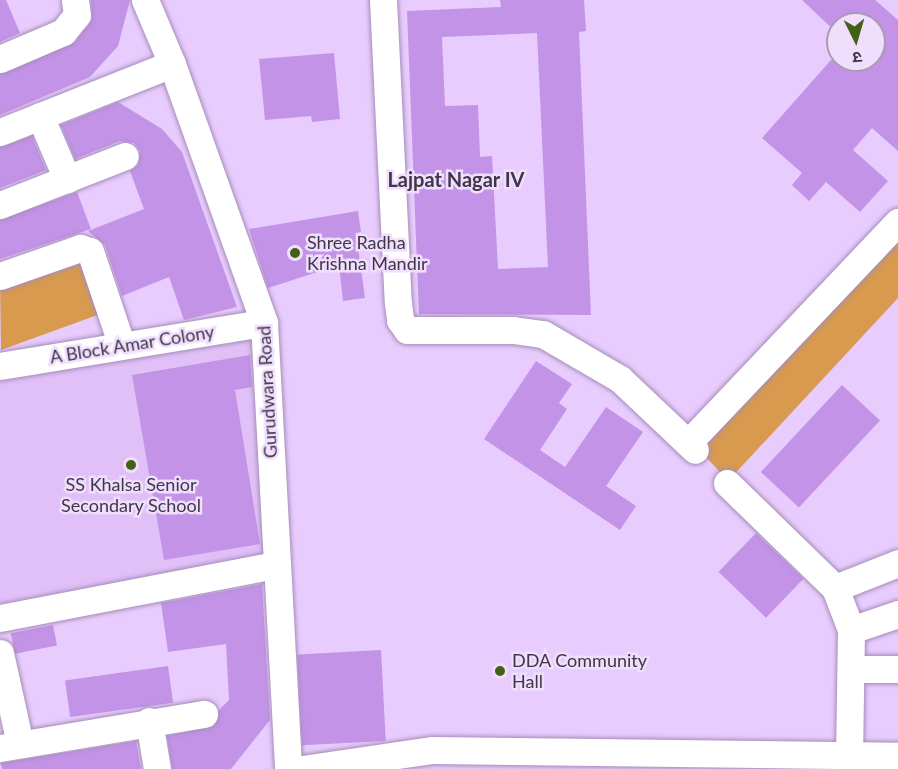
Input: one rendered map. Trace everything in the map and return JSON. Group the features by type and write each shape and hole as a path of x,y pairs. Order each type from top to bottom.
{"street":[{"path":"0,59 63,32 77,15 75,0"},
{"name":"Gurudwara Road","path":"145,0 172,64 264,323 288,769"},
{"path":"383,0 398,303 400,320 407,330 513,330 543,334 620,379 691,446 898,222"},
{"path":"0,132 172,64"},
{"path":"40,116 68,179"},
{"path":"0,205 125,156"},
{"path":"0,276 80,248 90,251 122,346"},
{"name":"A Block Amar Colony","path":"1,364 264,323"},
{"path":"727,483 835,588 851,630 849,756"},
{"path":"835,588 898,563"},
{"path":"0,618 276,565"},
{"path":"851,630 898,614"},
{"path":"0,653 10,746 149,721 204,714"},
{"path":"852,669 898,669"},
{"path":"149,721 157,769"},
{"path":"302,769 433,760 795,762 849,756 898,756"}],"shaded area":[{"path":"898,238 898,298 728,481 697,447"},
{"path":"81,253 103,313 1,350 0,282"},
{"name":"SS Khalsa Senior Secondary School","path":"254,332 268,556 0,604 0,374"}],"building":[{"path":"0,0 6,0 20,33 0,42"},
{"path":"91,0 130,0 118,46 90,77 0,115 0,74 75,42 92,20"},
{"path":"500,0 584,0 586,31 579,32 591,315 419,314 407,11 501,7","holes":["537,33 548,267 498,269 492,156 480,157 478,105 445,106 442,37"]},
{"path":"802,0 875,0 898,20 898,151 872,128 853,150 888,181 860,212 826,182 809,201 792,185 802,173 762,138 826,66 826,72 886,72 886,12 826,12 826,23"},
{"path":"334,53 340,119 312,122 311,116 265,120 259,59"},
{"path":"118,102 162,129 182,152 237,307 184,320 169,277 122,296 105,245 88,231 144,209 130,171 138,165 140,151 134,143 120,141 75,159 61,125"},
{"path":"32,136 46,170 0,188 0,147"},
{"path":"77,192 91,229 0,259 0,220"},
{"path":"358,211 361,232 356,233 365,298 343,301 339,265 268,288 249,229"},
{"path":"250,355 252,387 235,390 260,544 164,560 132,375"},
{"path":"536,361 572,384 559,403 567,409 540,450 565,467 606,407 643,432 606,486 636,506 620,530 484,439"},
{"path":"842,385 880,420 799,507 761,472"},
{"path":"756,533 803,579 766,618 718,572"},
{"path":"262,584 270,720 231,769 172,769 167,736 214,726 219,710 229,700 226,644 168,652 161,603"},
{"path":"53,625 57,646 15,654 11,633"},
{"path":"381,650 386,741 302,745 297,654"},
{"path":"168,666 173,703 70,717 65,680"},
{"path":"136,741 141,769 2,769 1,763"}],"place":[{"name":"Shree Radha Krishna Mandir","path":"295,253"},
{"name":"SS Khalsa Senior Secondary School","path":"131,465"},
{"name":"DDA Community Hall","path":"500,671"}],"district":[{"name":"Lajpat Nagar IV","path":"456,179"}]}
